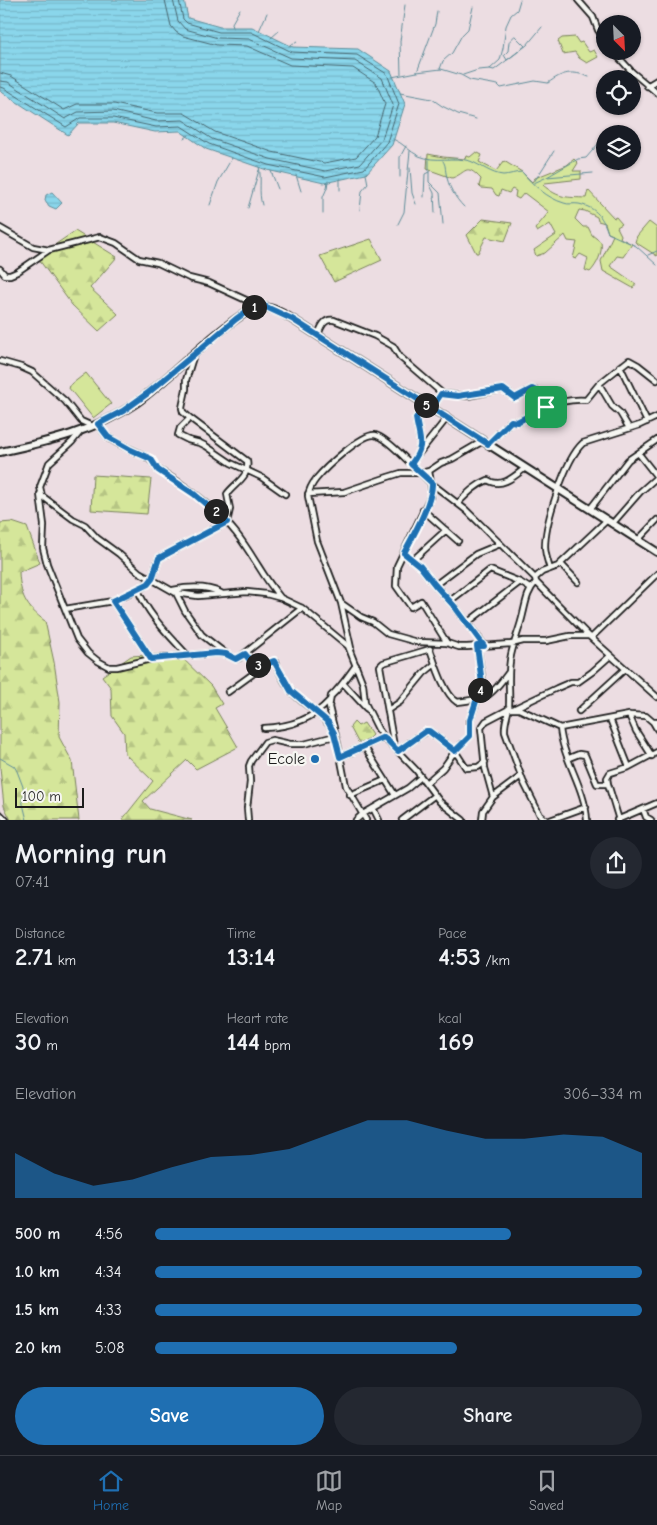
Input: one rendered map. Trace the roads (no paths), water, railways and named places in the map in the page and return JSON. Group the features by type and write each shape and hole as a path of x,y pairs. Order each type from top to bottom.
{"street":[{"path":"578,0 593,17 596,25"},
{"path":"622,60 657,93"},
{"path":"648,86 657,80"},
{"path":"0,228 33,247 48,250"},
{"path":"0,269 5,275 13,274 48,250 96,238 104,238 116,243 139,259 158,263 189,278 209,283 259,306 269,307 318,335 657,552"},
{"path":"0,452 82,431 96,425 135,403 231,322 250,309 259,306"},
{"path":"318,335 328,319 375,336 393,346 400,357 441,394 458,396 503,389 515,398 532,389 536,391 546,407"},
{"path":"65,609 113,601 138,590 152,579 159,558 227,522 230,509 227,494 248,470 246,459 183,412 186,380 195,353"},
{"path":"0,361 32,372 65,401 81,421 96,425 108,437 151,459 158,470 194,494 227,522 281,598"},
{"path":"308,494 344,492 394,475 429,471 441,463 486,443 511,421 517,422 556,403 586,400 599,384 627,361 632,361 657,380"},
{"path":"620,366 647,422"},
{"path":"599,384 612,406 620,413 629,428"},
{"path":"420,453 421,444 416,418 441,394"},
{"path":"550,570 545,545 553,505 570,461 583,443 657,417"},
{"path":"190,418 178,432 179,436 200,443 231,463 248,470 285,494"},
{"path":"411,464 447,418"},
{"path":"82,431 49,463 41,480 40,493 44,525 43,548 58,594 77,639 88,653 98,661 109,666 118,667 151,659 205,653 226,654"},
{"path":"368,711 363,684 351,650 341,603 318,541 308,494 316,478 351,446 369,436 378,436 386,441 432,483 458,503 590,637 657,697"},
{"path":"590,509 626,463 657,440"},
{"path":"546,820 540,815 521,776 506,738 504,724 511,708 508,673 511,654 526,599 535,580 561,564 657,477 639,454"},
{"path":"458,503 473,488 483,482 488,480 495,484 500,484 514,477 525,468"},
{"path":"429,471 432,483 431,495 397,566 396,586 411,607 421,601 447,642"},
{"path":"40,493 58,509 86,526 97,538 139,572 174,592 198,596 247,592 281,598 302,608 351,650"},
{"path":"424,510 458,541"},
{"path":"638,540 657,520"},
{"path":"414,560 446,530"},
{"path":"435,585 476,554 500,544"},
{"path":"404,553 414,560 450,601 484,646"},
{"path":"561,564 578,582"},
{"path":"450,601 490,570 520,582 531,589"},
{"path":"341,603 374,622 388,634 418,642 447,642 462,647 523,641 546,641 570,636 590,637 657,574"},
{"path":"466,623 520,582"},
{"path":"138,590 151,613 187,655"},
{"path":"174,592 202,636 236,659 245,654 302,608"},
{"path":"113,601 151,659"},
{"path":"428,642 435,664 454,700 457,702 490,695 508,673"},
{"path":"426,784 443,768 455,751 470,736 470,720 483,679 477,646"},
{"path":"396,749 381,664 430,649"},
{"path":"245,654 254,665 265,665 275,662 291,691 325,718 335,734"},
{"path":"493,797 487,776 481,728 486,721 557,688 578,682 610,656"},
{"path":"264,728 284,727 318,712 341,686 344,678 356,664"},
{"path":"388,710 400,702 424,673 435,664"},
{"path":"228,692 265,665"},
{"path":"579,711 625,669"},
{"path":"343,683 368,711 384,737 421,777 440,802 463,820"},
{"path":"329,701 346,786 350,796 366,820"},
{"path":"511,708 531,714 560,728 629,715 646,716 655,722 657,729"},
{"path":"629,715 636,731 652,756"},
{"path":"610,719 629,767"},
{"path":"560,728 568,758 584,799 587,820"},
{"path":"396,749 429,731 455,751 467,769 478,767 485,762"},
{"path":"248,820 249,766 265,742 272,740 290,744 304,744 335,734"},
{"path":"340,757 384,737"},
{"path":"364,746 395,795"},
{"path":"657,752 629,767 608,775 608,784 618,820 657,803"},
{"path":"568,758 578,754 585,755 597,785 608,784"},
{"path":"482,820 483,811 493,797 521,776"},
{"path":"356,820 408,788 421,777"},
{"path":"350,796 385,780"},
{"path":"402,820 435,795"},
{"path":"550,820 586,807"},
{"path":"373,808 380,820"},
{"path":"643,809 646,817 650,820"},
{"path":"0,814 5,820"}],"water":[{"path":"0,0 184,0 188,18 220,27 252,27 293,47 358,49 391,71 405,104 392,145 366,174 324,183 267,170 206,149 180,131 155,132 113,123 79,123 68,135 0,91"},
{"path":"52,192 62,203 56,209 49,206 45,200 46,195"}],"waterway":[{"path":"463,75 478,70 490,69 500,60 506,26 511,15 517,10 520,0"},
{"path":"401,74 400,41 405,5"},
{"path":"440,69 443,61 452,53 462,35 468,29 473,7"},
{"path":"233,28 232,23 240,9"},
{"path":"417,72 435,24 437,11"},
{"path":"259,31 267,13"},
{"path":"490,69 494,70 527,45 542,27"},
{"path":"271,38 280,30"},
{"path":"515,36 525,46 507,60 504,55 508,51 509,42 515,36"},
{"path":"289,46 297,41"},
{"path":"392,77 441,69 470,80 498,85 501,88 535,81 548,83 558,76 568,73 578,73 589,77"},
{"path":"400,93 432,99 458,114 476,119"},
{"path":"184,139 189,135"},
{"path":"393,139 425,158 470,161 494,173 503,175 522,172 552,198 566,204 585,206 595,211 604,223 608,233 636,246 657,265"},
{"path":"400,177 400,157 406,146"},
{"path":"547,177 578,159 586,158 596,146"},
{"path":"398,224 404,212 410,151"},
{"path":"534,182 554,151"},
{"path":"210,205 218,182 232,158"},
{"path":"429,160 429,182 440,193 443,224"},
{"path":"443,161 450,187 464,207"},
{"path":"259,166 262,205"},
{"path":"410,168 412,193 416,204"},
{"path":"248,208 259,170"},
{"path":"271,171 278,189"},
{"path":"424,197 425,174 429,172"},
{"path":"534,183 547,177 593,173"},
{"path":"360,210 362,191 368,184 366,174"},
{"path":"296,175 301,191"},
{"path":"340,178 340,190"},
{"path":"323,214 323,197 328,181"},
{"path":"430,185 434,193 435,213"},
{"path":"648,255 657,251"},
{"path":"0,758 14,766 17,771 25,792 22,800 27,820"}],"place":[{"name":"Ecole","path":"315,759"}]}
